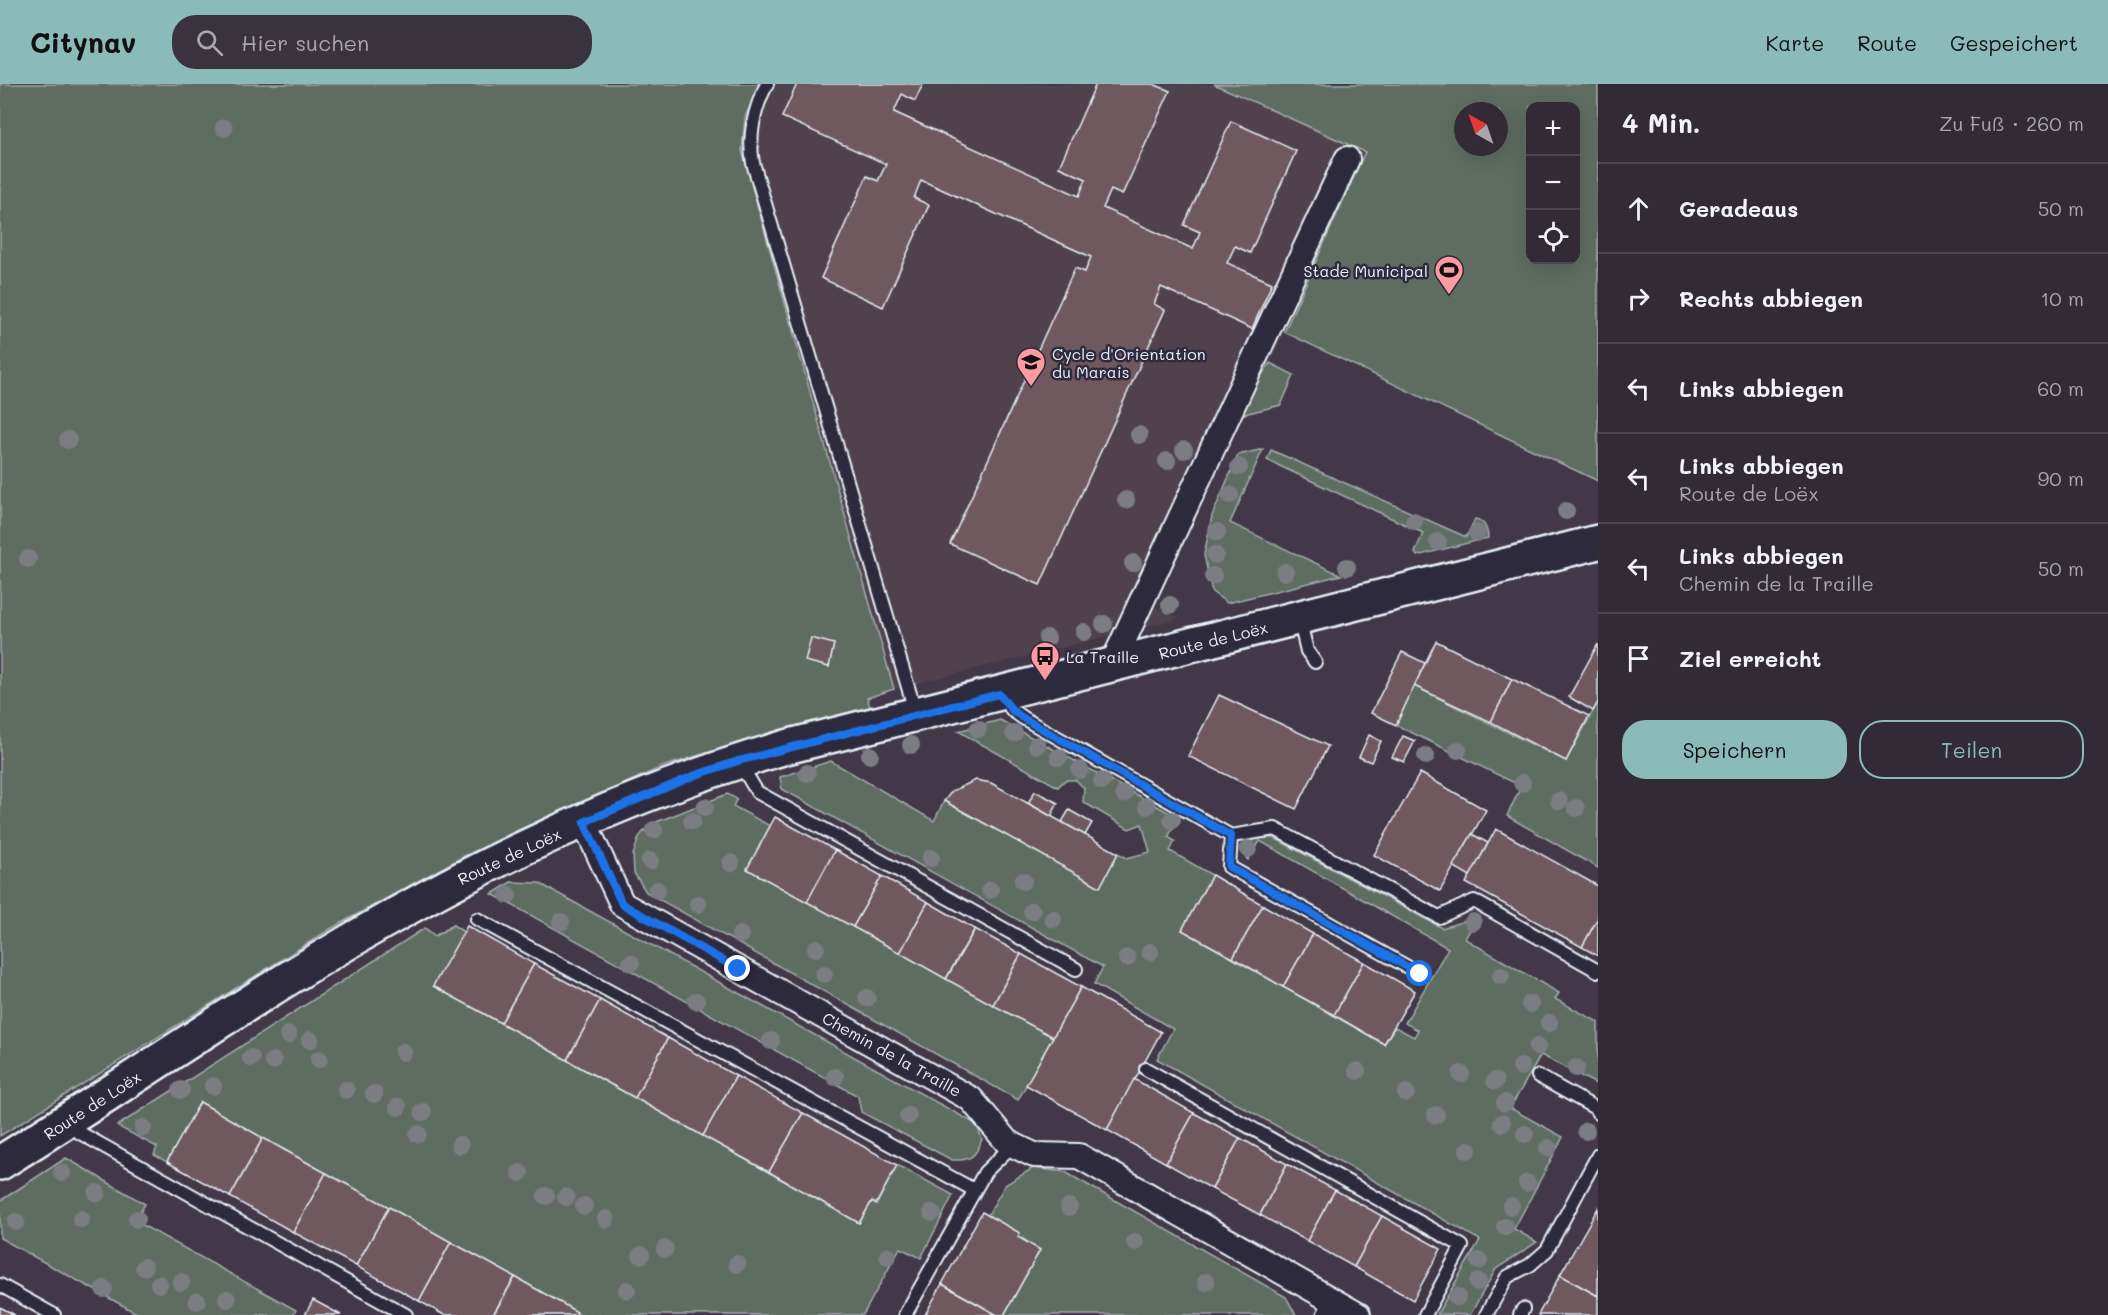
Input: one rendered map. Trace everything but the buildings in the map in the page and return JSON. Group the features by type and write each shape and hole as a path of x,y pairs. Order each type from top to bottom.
{"street":[{"path":"1112,665 1347,159"},
{"name":"Route de Loëx","path":"0,1163 329,953 394,915 495,862 675,783 738,761 1598,542"},
{"name":"Chemin de la Traille","path":"584,822 622,904 971,1099 1007,1142 1034,1155 1079,1156 1327,1308 1358,1315"}],"lane":[{"path":"767,84 754,123 750,145 753,163 916,715"},
{"path":"1299,618 1308,651 1315,662"},
{"path":"999,694 1013,711 1023,718 1231,836 1275,829 1439,917 1474,901 1598,970"},
{"path":"738,761 757,792 1076,969"},
{"path":"1231,836 1229,867 1420,974"},
{"path":"477,919 975,1190"},
{"path":"1146,1069 1462,1246 1425,1315"},
{"path":"1538,1076 1595,1108 1598,1113"},
{"path":"63,1124 406,1315"},
{"path":"905,1315 985,1172 1013,1144"},
{"path":"1486,1315 1507,1277 1530,1265 1547,1250 1598,1155"},
{"path":"0,1285 54,1315"}],"shaded area":[{"name":"Cycle d'Orientation du Marais","path":"761,84 1214,84 1365,152 1270,363 1239,410 1149,605 1181,618 894,689 742,151 745,117"}],"green space":[{"path":"0,84 761,84 745,117 742,151 894,689 867,698 871,709 753,738 662,767 464,856 332,928 0,1136"},
{"name":"Stade Municipal","path":"1214,84 1598,84 1598,481 1284,332 1365,152"},
{"path":"1270,363 1294,375 1281,405 1240,415 1239,410"},
{"path":"1263,449 1230,523 1341,575 1227,603 1212,592 1204,555 1212,516 1238,455"},
{"path":"1271,450 1466,537 1475,519 1481,521 1488,538 1417,556 1415,553 1423,533 1267,460"},
{"path":"1414,686 1566,761 1598,702 1598,868 1507,816 1521,786 1396,725"},
{"path":"1000,720 1179,818 1168,837 1175,841 1170,851 1212,875 1182,930 1384,1044 1395,1027 1414,1037 1418,1030 1405,1023 1448,948 1260,841 1248,860 1240,852 1241,845 1255,838 1274,838 1442,928 1477,917 1465,939 1559,993 1555,999 1598,1022 1598,1085 1541,1055 1510,1108 1563,1137 1514,1229 1537,1242 1496,1269 1470,1315 1437,1314 1480,1240 1157,1059 1173,1029 1094,984 1103,967 782,789 780,777 831,761 934,821 944,801 1100,886 1118,853 1127,858 1150,852 1142,824 1129,829 1083,802 1084,788 1076,780 1065,780 1058,787 958,731"},
{"path":"727,794 737,799 733,806 770,826 748,869 1053,1037 1018,1100 646,892 634,873 633,855 639,837 649,825"},
{"path":"511,882 539,883 976,1124 982,1139 975,1154 968,1159 952,1160 861,1112 858,1096 492,894"},
{"path":"453,925 464,932 434,986 859,1223 872,1201 877,1204 897,1165 953,1195 921,1258 900,1248 863,1315 576,1315 577,1312 200,1103 167,1162 154,1155 157,1147 117,1126 425,928 435,936"},
{"path":"66,1158 145,1204 135,1221 296,1310 293,1315 140,1315 0,1238 0,1201"},
{"path":"1033,1168 1065,1172 1286,1297 1296,1315 1004,1315 1040,1250 988,1215 1005,1185"}],"place":[{"name":"Stade Municipal","path":"1449,296"},
{"name":"Cycle d'Orientation du Marais","path":"1031,388"},
{"name":"La Traille","path":"1045,682"}],"route":[{"path":"738,969 622,904 584,822 655,791 738,761 999,694 1013,711 1023,718 1231,836 1229,867 1420,974"}]}
